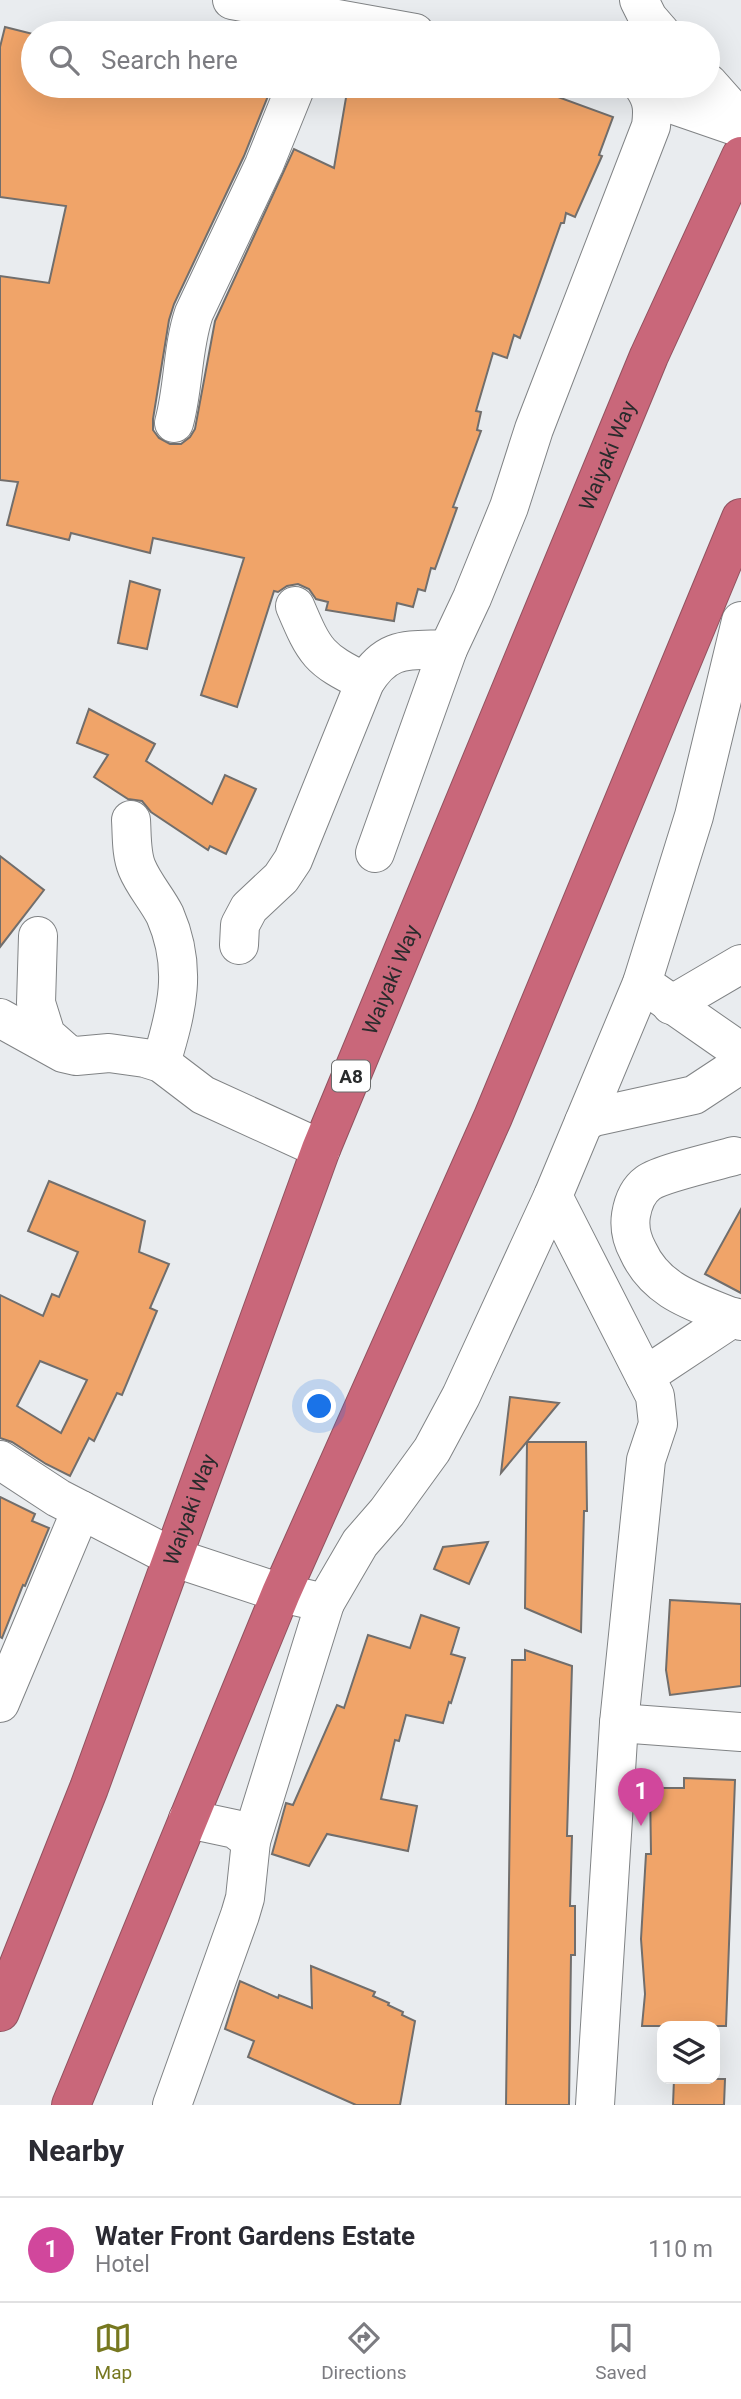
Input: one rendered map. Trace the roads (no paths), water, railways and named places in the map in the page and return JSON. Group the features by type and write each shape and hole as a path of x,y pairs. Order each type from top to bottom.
{"highway":[{"name":"Waiyaki Way","path":"0,2012 89,1788 321,1149 649,356 741,156"},
{"path":"71,2105 281,1592 493,1117 741,518"}],"street":[{"path":"232,0 304,21"},
{"path":"720,96 741,120"},
{"path":"174,423 180,402 187,339 194,313 258,177 291,98"},
{"path":"375,853 448,649 509,507 534,429 651,126 653,110 649,98"},
{"path":"665,98 741,128"},
{"path":"295,606 310,641 320,656 340,670 365,682"},
{"path":"172,2105 240,1915 245,1898 251,1841 325,1603 360,1543 396,1501 432,1450 461,1396 584,1122 656,994 694,816 741,621"},
{"path":"239,945 240,925 249,908 281,878 293,860 365,682 373,669 385,657 402,651 448,649"},
{"path":"131,820 136,866 164,914 177,951 179,991 161,1063"},
{"path":"38,936 36,1003 46,1035 67,1054"},
{"path":"656,994 741,964"},
{"path":"656,994 741,1052"},
{"path":"0,1018 67,1054 108,1053 161,1063 203,1095 321,1149"},
{"path":"584,1122 594,1117 694,1095 741,1064"},
{"path":"734,1156 649,1182 638,1192 632,1206 630,1222 633,1240 644,1264 656,1280 682,1296 737,1319"},
{"path":"553,1196 655,1396 658,1424 646,1460 619,1723 595,2105"},
{"path":"645,1376 737,1319"},
{"path":"0,1460 58,1498 172,1557 281,1592 325,1603"},
{"path":"0,1703 80,1510"},
{"path":"619,1723 741,1732"},
{"path":"188,1818 235,1829 251,1841"}],"place":[{"name":"Water Front Gardens Estate","path":"641,1826"}]}
